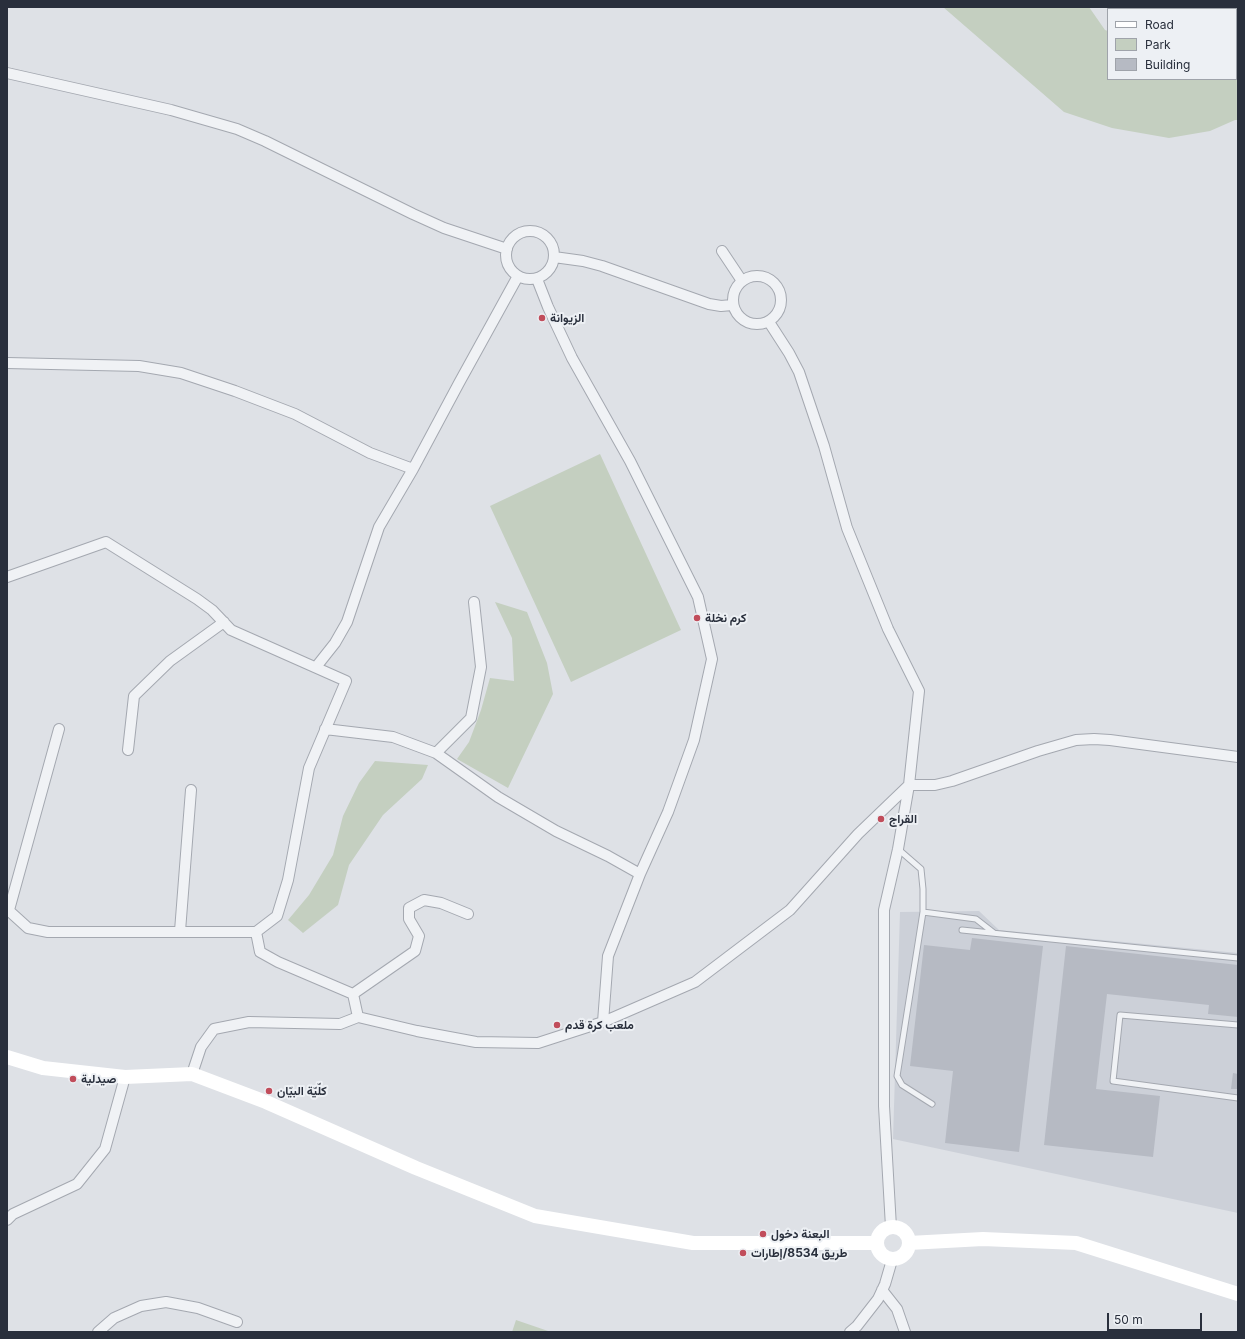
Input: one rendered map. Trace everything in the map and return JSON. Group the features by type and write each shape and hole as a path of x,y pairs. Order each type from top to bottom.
{"main road":[{"path":"7,1057 43,1068 125,1077 192,1074 266,1102 416,1168 535,1216 693,1243 877,1243"},
{"path":"891,1227 899,1228 904,1231 908,1235 909,1243 907,1253 903,1257 892,1260 883,1256 879,1252 877,1243 879,1234 883,1230 891,1227"},
{"path":"909,1243 983,1239 1076,1243 1238,1294"},
{"path":"1141,1263 1238,1304"}],"street":[{"path":"7,73 171,110 237,129 265,140 444,228 507,249"},
{"path":"527,231 534,231 542,234 548,239 552,245 554,257 554,262 544,275 537,279 529,280 518,276 508,268 506,260 507,249 512,238 519,233 527,231"},
{"path":"722,251 742,281"},
{"path":"554,257 584,261 602,266 709,304 721,306 732,305"},
{"path":"316,667 335,643 347,622 379,527 413,469 518,276"},
{"path":"753,276 761,276 769,279 779,290 781,299 780,307 777,314 769,322 756,325 748,324 740,319 735,313 732,305 732,297 735,289 742,281 753,276"},
{"path":"537,279 548,307 572,358 630,461 698,597 712,659 694,740 668,812 640,874 608,956 603,1022"},
{"path":"769,322 789,353 799,372 824,446 847,528 888,629 919,691 909,785 898,849 884,910 884,1106 891,1227"},
{"path":"7,363 139,366 181,373 235,391 294,414 370,453 413,469"},
{"path":"7,577 106,542 197,599 212,610 231,630 346,681 309,768 288,880 276,916 256,932 48,932 28,928 8,909 59,729"},
{"path":"436,753 471,718 481,667 474,602"},
{"path":"128,750 134,696 170,661 224,622"},
{"path":"325,729 393,737 436,753 498,797 556,831 608,856 640,874"},
{"path":"192,1074 201,1047 214,1029 249,1022 340,1024 358,1017 476,1042 538,1043 603,1022 695,982 790,910 858,834 909,785 935,785 952,781 1038,751 1076,740 1110,740 1238,757"},
{"path":"180,931 191,790"},
{"path":"353,994 415,951 419,936 409,919 409,908 424,900 441,903 468,914"},
{"path":"256,932 260,952 278,962 353,994"},
{"path":"353,994 358,1017"},
{"path":"7,1220 12,1214 77,1184 105,1149 125,1077"},
{"path":"850,1332 857,1326 878,1300 892,1260"},
{"path":"882,1290 897,1309 905,1332"},
{"path":"98,1332 114,1318 120,1315 141,1306 166,1302 198,1308 237,1322"}],"lane":[{"path":"898,849 921,869 923,912 897,1076 902,1085 932,1104"},
{"path":"923,912 976,919 995,933"},
{"path":"962,930 1238,958"},
{"path":"1238,1025 1120,1015 1113,1081 1238,1098"}],"shaded area":[{"path":"979,911 999,930 1238,953 1238,1213 893,1139 900,912"}],"green space":[{"path":"943,7 1089,7 1107,31 1107,80 1237,80 1238,77 1238,120 1210,131 1169,138 1112,128 1064,112"},
{"path":"600,454 681,630 571,682 490,506"},
{"path":"495,602 527,612 547,663 553,694 508,788 457,759 469,742 481,710 490,678 514,681 512,638"},
{"path":"375,761 428,765 422,779 383,815 349,865 338,905 303,933 288,920 309,895 333,855 343,816 359,783"},
{"path":"516,1320 551,1332 512,1332"}],"building":[{"path":"972,938 1043,946 1019,1152 945,1143 953,1071 910,1066 924,945 970,950"},
{"path":"1066,946 1238,965 1238,1017 1208,1014 1209,1005 1107,994 1096,1089 1160,1096 1153,1157 1044,1145"},
{"path":"1233,1073 1238,1074 1238,1089 1231,1089"}],"place":[{"name":"الزيوانة","path":"542,318"},
{"name":"كرم نخلة","path":"697,618"},
{"name":"القراج","path":"881,819"},
{"name":"ملعب كرة قدم","path":"557,1025"},
{"name":"صيدلية","path":"73,1079"},
{"name":"كلّيّة البيّان","path":"269,1091"},
{"name":"البعنة دخول","path":"763,1234"},
{"name":"طريق 8534/إطارات","path":"743,1253"}]}
